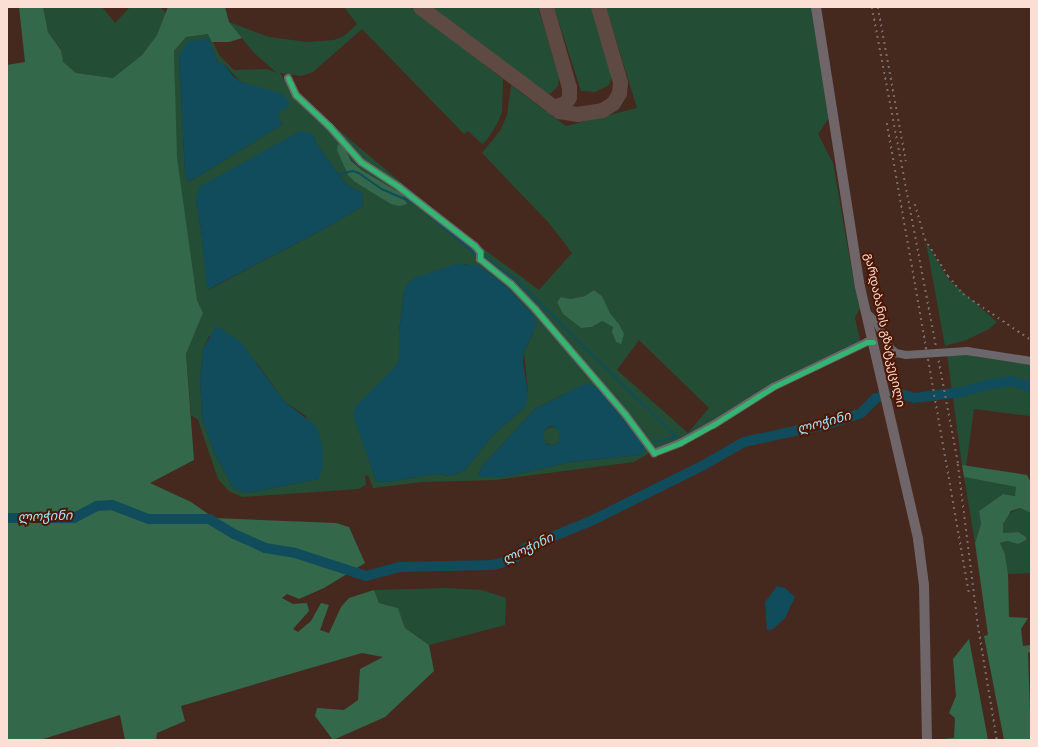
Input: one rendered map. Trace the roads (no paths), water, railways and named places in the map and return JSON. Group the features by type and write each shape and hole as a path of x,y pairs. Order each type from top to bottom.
{"main road":[{"name":"გარდაბანის გზატკეცილი","path":"816,7 840,168 866,312 918,539 924,585 927,740"}],"street":[{"path":"288,78 296,95 329,126 360,162 400,187 475,246 480,252 480,259 511,284 535,309 625,414 654,453 680,443 713,425 772,386 867,342 873,342"},
{"path":"866,312 877,323 888,346 896,353 906,355 967,351 1031,361"}],"water":[{"path":"209,39 218,63 224,64 233,76 241,82 283,94 290,104 286,109 280,111 278,118 283,124 189,182 185,172 179,56 188,41"},
{"path":"300,131 314,135 316,143 346,184 362,193 363,206 326,228 207,290 201,229 196,201 199,187"},
{"path":"456,264 475,265 484,269 508,288 532,314 537,323 524,352 523,362 528,393 527,402 524,408 493,435 465,470 451,476 436,474 388,482 376,481 353,415 355,407 395,367 399,359 399,332 404,291 407,284 414,278"},
{"path":"216,326 240,341 285,402 316,426 322,444 323,466 319,479 247,493 233,488 215,454 202,419 200,379 203,349"},
{"path":"590,384 599,389 644,445 644,452 641,455 571,462 505,477 478,477 482,466 535,409 582,385","holes":["550,426 555,427 560,434 559,442 554,445 548,445 543,438 545,430"]},
{"path":"777,586 785,588 795,597 785,618 773,629 767,630 765,602"}],"waterway":[{"path":"340,174 353,171 359,173 382,189 414,203"},
{"path":"434,219 476,254"},
{"path":"484,257 517,280 676,437 652,444"},
{"name":"ლოჭინი","path":"7,518 74,518 97,506 112,505 149,519 209,519 234,534 265,548 295,553 366,576 400,567 493,565 514,559 525,548 593,520 702,466 744,442 828,424 861,413 876,398 898,393 914,398 962,392 986,385 1011,381 1031,387"}],"railway":[{"path":"872,7 958,464 978,625 997,740"},
{"path":"878,7 906,161"},
{"path":"887,123 969,594"},
{"path":"915,204 925,239 948,276 963,294 1031,340"}]}
